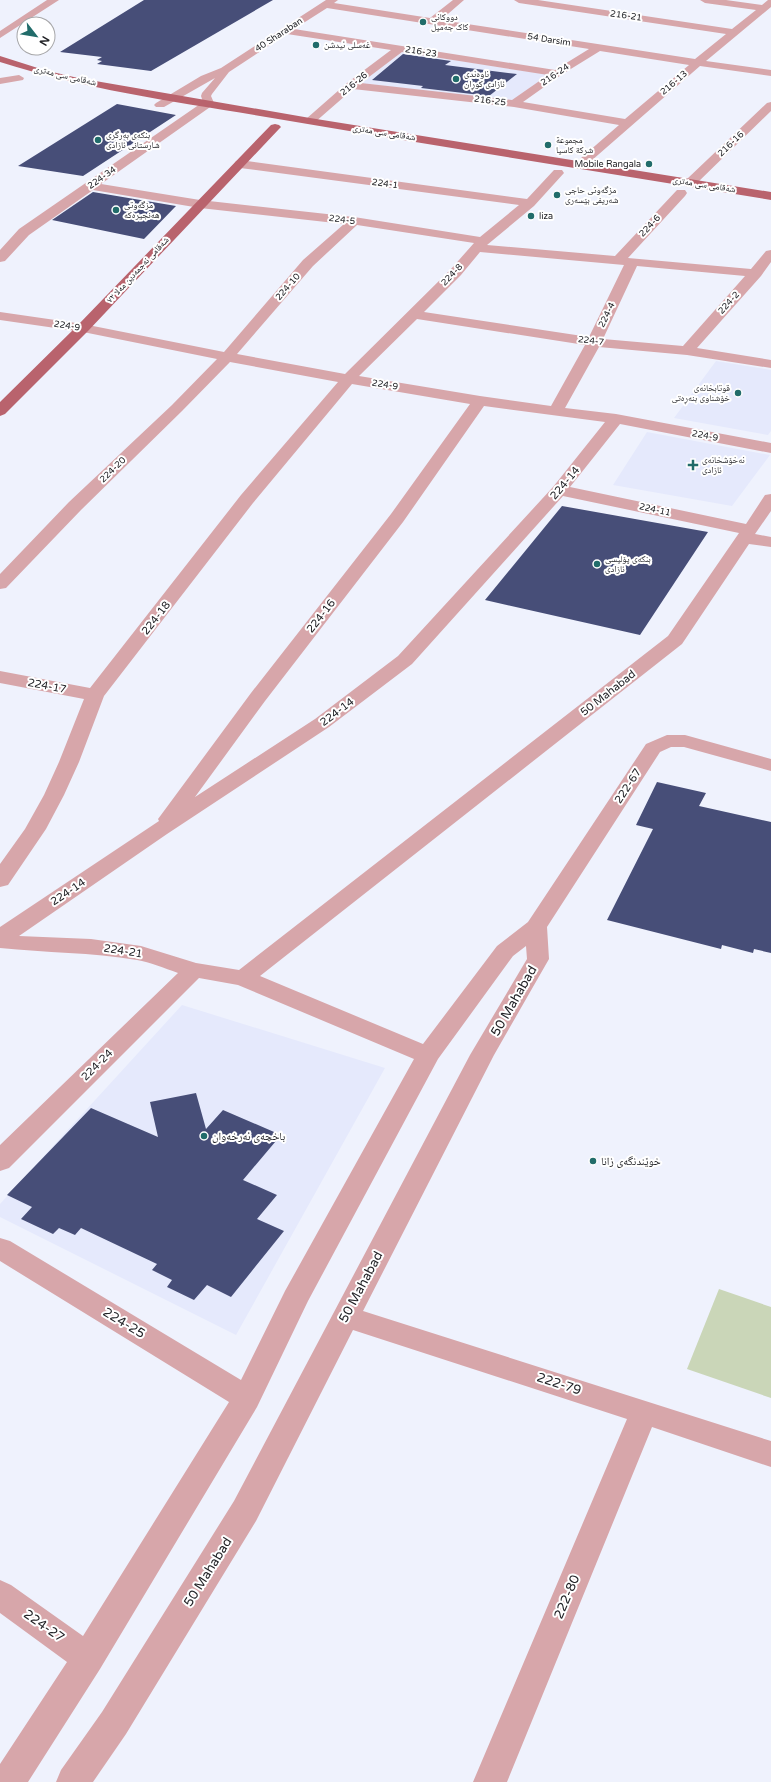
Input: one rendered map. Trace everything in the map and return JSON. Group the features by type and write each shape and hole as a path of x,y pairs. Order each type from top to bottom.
{"main road":[{"name":"شەقامی سی مەتری","path":"0,59 41,72 78,80 310,121 771,196"},
{"name":"شەقامی سی مەتری","path":"0,73 246,122"},
{"name":"شەقامی نەجمەدین مەلا ٧٢","path":"0,411 83,328 200,204 279,128 260,124"},
{"path":"542,171 564,174"},
{"name":"شەقامی سی مەتری","path":"665,191 687,194"},
{"name":"شەقامی سی مەتری","path":"740,203 771,207"}],"street":[{"path":"0,35 54,0"},
{"path":"432,22 459,0"},
{"name":"216-21","path":"518,0 734,32"},
{"path":"563,7 574,0"},
{"path":"705,0 767,5"},
{"name":"54 Darsim","path":"330,2 432,22 771,73"},
{"name":"40 Sharaban","path":"160,104 205,78 225,70 330,2"},
{"name":"216-13","path":"580,165 697,63 767,5"},
{"name":"216-23","path":"285,31 557,73"},
{"name":"216-24","path":"514,104 557,73 598,48"},
{"name":"216-26","path":"310,121 351,84 400,49"},
{"name":"40 Sharaban","path":"209,103 206,96 207,93 222,76 225,70"},
{"path":"0,81 19,78"},
{"name":"216-25","path":"351,84 514,104 627,124"},
{"name":"224-34","path":"0,258 24,232 209,103"},
{"name":"216-16","path":"691,182 771,105"},
{"name":"224-1","path":"240,164 530,203"},
{"name":"224-8","path":"348,379 480,244 564,174"},
{"name":"224-5","path":"92,186 200,204 354,221 480,244 692,268 756,273"},
{"name":"224-6","path":"619,260 687,194"},
{"name":"224-10","path":"227,358 308,263 354,221"},
{"name":"224-2","path":"687,350 756,273 771,254"},
{"name":"224-4","path":"556,411 594,342 633,261"},
{"name":"224-7","path":"412,314 594,342 687,350 771,364"},
{"name":"224-9","path":"0,316 83,328 227,358 348,379 480,400 616,419 771,448"},
{"name":"224-20","path":"0,584 75,506 227,358"},
{"name":"224-18","path":"0,880 36,828 54,795 69,762 95,695 247,499 306,427 348,379"},
{"name":"224-16","path":"160,829 258,698 397,518 480,400"},
{"name":"224-14","path":"0,940 160,829 322,723 405,660 559,490 616,419"},
{"name":"224-11","path":"559,490 747,534 771,542"},
{"name":"50 Mahabad","path":"243,978 675,640 771,498"},
{"name":"224-17","path":"0,677 95,695"},
{"name":"222-67","path":"536,927 653,748 668,741 685,741 771,765"},
{"path":"8,1782 88,1658 247,1398 295,1298 428,1055 505,951 536,927"},
{"name":"50 Mahabad","path":"73,1782 114,1723 245,1511 482,1055 538,959 536,927"},
{"name":"224-21","path":"0,940 37,945 91,946 141,953 194,970 243,978"},
{"name":"224-24","path":"0,1161 194,970"},
{"path":"243,978 428,1055"},
{"name":"224-25","path":"0,1248 247,1398"},
{"name":"222-79","path":"346,1316 771,1454"},
{"name":"222-80","path":"490,1782 644,1412"},
{"name":"224-27","path":"0,1595 88,1658"}],"shaded area":[{"name":"ناوەندی ئازادی کوڕان","path":"402,52 550,75 511,102 361,83"},
{"path":"716,361 771,370 771,431 768,435 674,418"},
{"path":"647,432 770,455 732,506 613,485"},
{"name":"باخچەی ئەرخەوان","path":"182,1005 385,1068 236,1335 0,1217 0,1204"}],"green space":[{"path":"719,1289 771,1307 771,1398 687,1369"}],"building":[{"path":"144,0 273,0 151,71 97,64 102,61 97,60 102,57 60,52"},
{"name":"ناوەندی ئازادی کوڕان","path":"403,54 451,61 445,65 517,74 489,96 421,88 423,86 372,80"},
{"name":"بنکەی بەرگری شارستانی ئازادی","path":"117,104 176,115 83,176 18,166"},
{"name":"مزگەوتی ھەنجیرەکە","path":"93,192 176,206 144,239 52,220"},
{"path":"562,506 708,532 640,635 485,600"},
{"path":"657,782 706,793 699,806 771,822 771,953 754,949 753,953 722,945 721,949 607,920 653,829 636,825"},
{"path":"196,1093 206,1129 223,1110 281,1135 243,1180 277,1195 257,1219 284,1231 231,1297 207,1285 194,1300 167,1287 172,1280 152,1270 157,1264 81,1228 75,1235 59,1228 53,1234 21,1219 32,1207 7,1195 91,1108 158,1137 150,1102"}],"place":[{"name":"دووکانی کاک جەمیل","path":"423,22"},
{"name":"غەسلی ئیدشن","path":"316,45"},
{"name":"ناوەندی ئازادی کوڕان","path":"456,79"},
{"name":"بنکەی بەرگری شارستانی ئازادی","path":"98,140"},
{"name":"مجموعة شرکة کاسیا","path":"548,145"},
{"name":"Mobile Rangala","path":"649,164"},
{"name":"مزگەوتی حاجی شەریفی بێسەری","path":"557,195"},
{"name":"مزگەوتی ھەنجیرەکە","path":"116,210"},
{"name":"liza","path":"531,216"},
{"name":"قوتابخانەی خۆشناوی بنەڕەتی","path":"738,393"},
{"name":"نەخۆشخانەی ئازادی","path":"693,465"},
{"name":"بنکەی پۆلیسی ئازادی","path":"597,564"},
{"name":"باخچەی ئەرخەوان","path":"204,1136"},
{"name":"خوێندنگەی زانا","path":"593,1161"}]}
